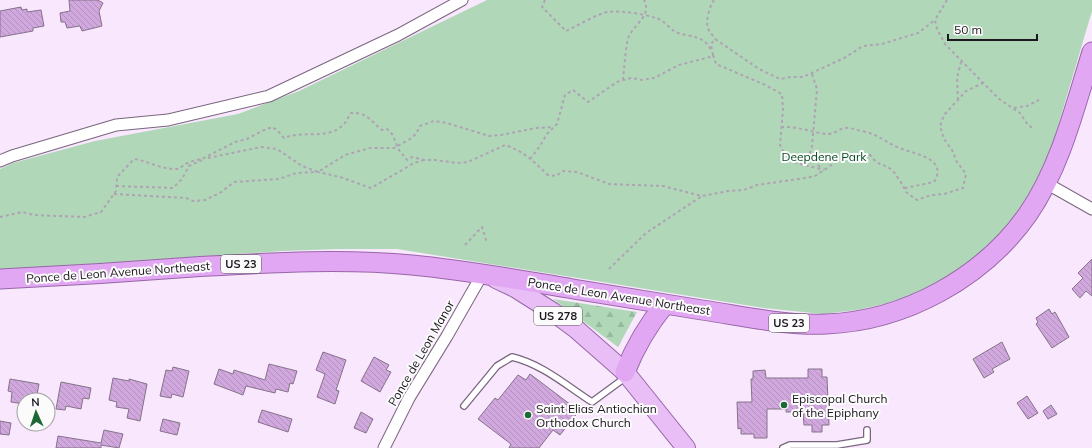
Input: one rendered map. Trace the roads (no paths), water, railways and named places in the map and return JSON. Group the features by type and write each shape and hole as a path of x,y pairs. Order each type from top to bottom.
{"highway":[{"name":"Ponce de Leon Avenue Northeast","path":"0,279 262,263 370,261 483,273 779,322 803,324 843,323 884,315 908,307 942,291 977,267 1007,240 1028,213 1046,183 1062,146 1092,52"},
{"path":"627,374 634,351 652,320 665,304"}],"main road":[{"name":"US 278","path":"483,273 515,288 553,312 576,329 627,374 686,448"}],"street":[{"path":"0,161 19,154 116,126 168,120 269,96 398,35 462,0"},
{"path":"1046,183 1092,209"},
{"name":"Ponce de Leon Manor","path":"384,448 409,398 483,273"}],"lane":[{"path":"464,406 497,366 512,357 526,360 592,402 627,374"},
{"path":"783,448 790,445 844,446 867,440 867,430"}],"place":[{"name":"Episcopal Church of the Epiphany","path":"784,405"},
{"name":"Saint Elias Antiochian Orthodox Church","path":"528,415"}],"park label":[{"name":"Deepdene Park","path":"824,156"}]}
